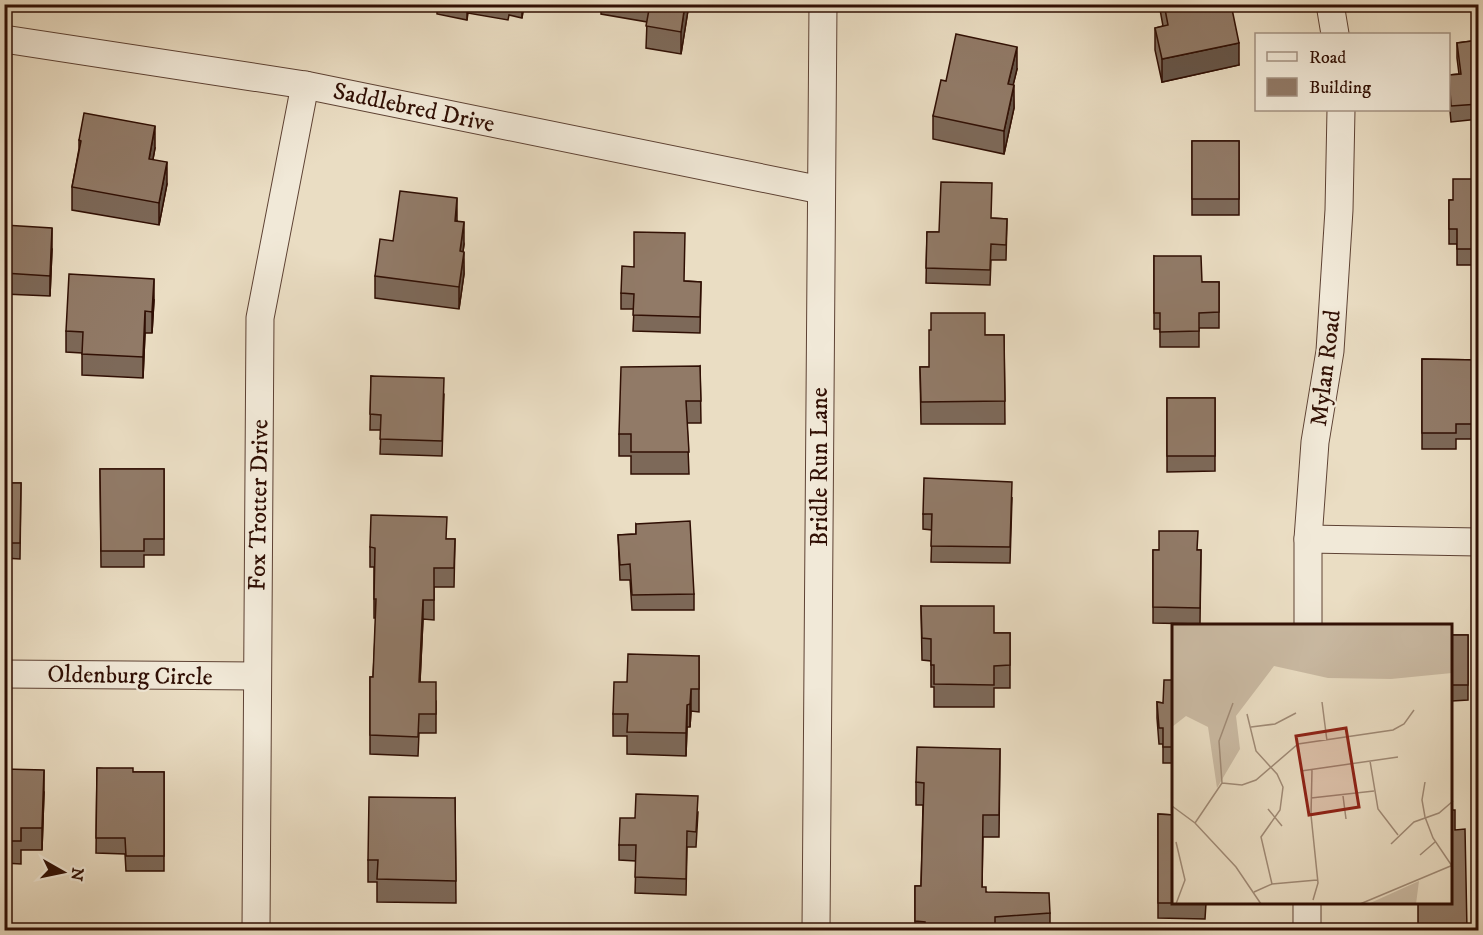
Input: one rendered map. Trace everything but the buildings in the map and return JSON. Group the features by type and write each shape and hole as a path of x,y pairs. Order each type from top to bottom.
{"street":[{"name":"Bridle Run Lane","path":"816,930 823,4"},
{"path":"1330,4 1335,33"},
{"name":"Saddlebred Drive","path":"4,39 305,85 821,190"},
{"name":"Fox Trotter Drive","path":"256,930 260,318 305,85"},
{"name":"Mylan Road","path":"1308,624 1308,538 1315,442 1330,351 1339,210 1341,111"},
{"path":"1308,538 1479,542"},
{"name":"Oldenburg Circle","path":"4,674 256,676"},
{"path":"1306,930 1307,905"}]}
